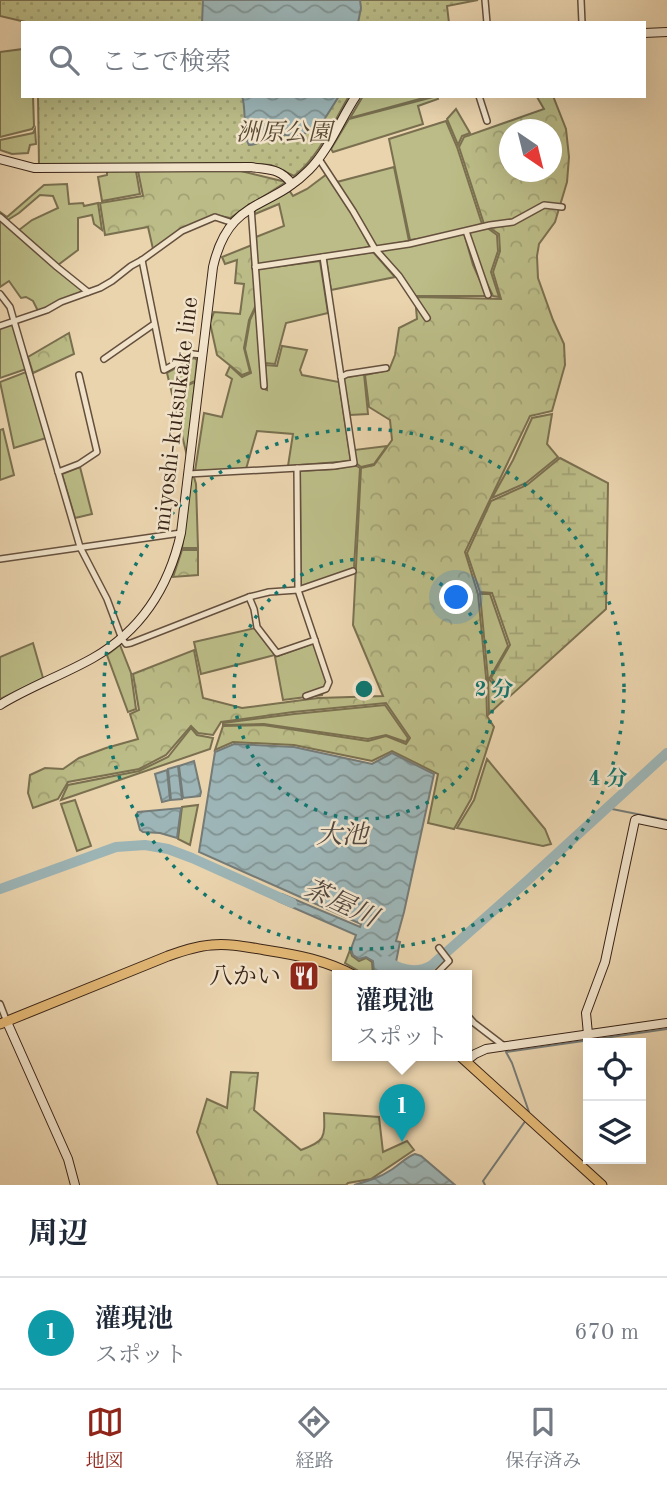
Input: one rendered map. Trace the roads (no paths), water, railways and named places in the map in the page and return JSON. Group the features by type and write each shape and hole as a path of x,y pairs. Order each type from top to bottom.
{"main road":[{"path":"4,1023 168,956 211,945 234,945 298,955 342,970"},
{"path":"465,1061 602,1185"}],"street":[{"path":"485,0 486,21"},
{"path":"582,0 582,21"},
{"path":"646,33 667,33"},
{"name":"miyoshi-kutsukake line","path":"0,705 93,658 122,639 151,606 166,581 181,533 201,355 216,254 221,240 233,223 251,207 306,173 319,159 355,98"},
{"path":"479,98 487,121"},
{"path":"0,159 34,168 251,167 278,172 285,175 292,184"},
{"path":"319,159 374,249 399,276 427,318"},
{"path":"255,267 428,240 498,223 513,222 544,205 562,207"},
{"path":"251,207 264,386"},
{"path":"0,217 88,292"},
{"path":"0,326 100,288 182,231 215,217 233,223"},
{"path":"466,231 488,295"},
{"path":"188,474 354,463 323,257"},
{"path":"142,260 164,370 193,354 201,355"},
{"path":"0,295 10,307 80,547 107,599 126,644 249,597 269,592 298,590 353,572"},
{"path":"104,359 154,324"},
{"path":"341,377 387,368"},
{"path":"58,472 79,464 97,452 79,375"},
{"path":"297,468 298,590 329,682 326,689 306,696"},
{"path":"0,559 181,533"},
{"path":"249,597 257,627 277,653 315,640"},
{"path":"588,1034 587,1010 605,962 635,820 667,825"},
{"path":"439,948 449,961 440,970"},
{"path":"0,1004 4,1023 68,1159 75,1185"},
{"path":"472,1021 504,1046"},
{"path":"472,1055 486,1049 504,1046 667,1023"}],"water":[{"path":"203,0 360,0 361,8 358,21 202,21"},
{"path":"242,98 338,98 317,131 297,136 274,135 249,145"},
{"name":"大池","path":"234,744 294,747 372,764 392,753 434,774 396,941 400,942 394,970 374,970 373,961 366,957 359,959 353,955 351,949 356,935 278,901 282,894 360,927 361,924 199,852 215,752"},
{"path":"194,761 200,796 183,798 179,766"},
{"path":"178,766 182,799 171,800 168,769"},
{"path":"167,770 170,800 162,802 155,774"},
{"path":"181,808 177,838 140,830 136,815 138,812"},
{"path":"415,1154 455,1185 354,1185 382,1175"}],"waterway":[{"name":"茶屋川","path":"385,960 408,970 420,970 432,965 667,753"},
{"path":"607,808 667,820"},
{"name":"茶屋川","path":"0,889 116,847 145,845 168,849 192,858 292,903"},
{"path":"529,1112 506,1052 667,1029"},
{"path":"485,1185 483,1181 526,1120"}],"place":[{"name":"八かい","path":"304,976"},
{"name":"灌現池","path":"402,1142"}],"park label":[{"name":"洲原公園","path":"284,132"}]}
